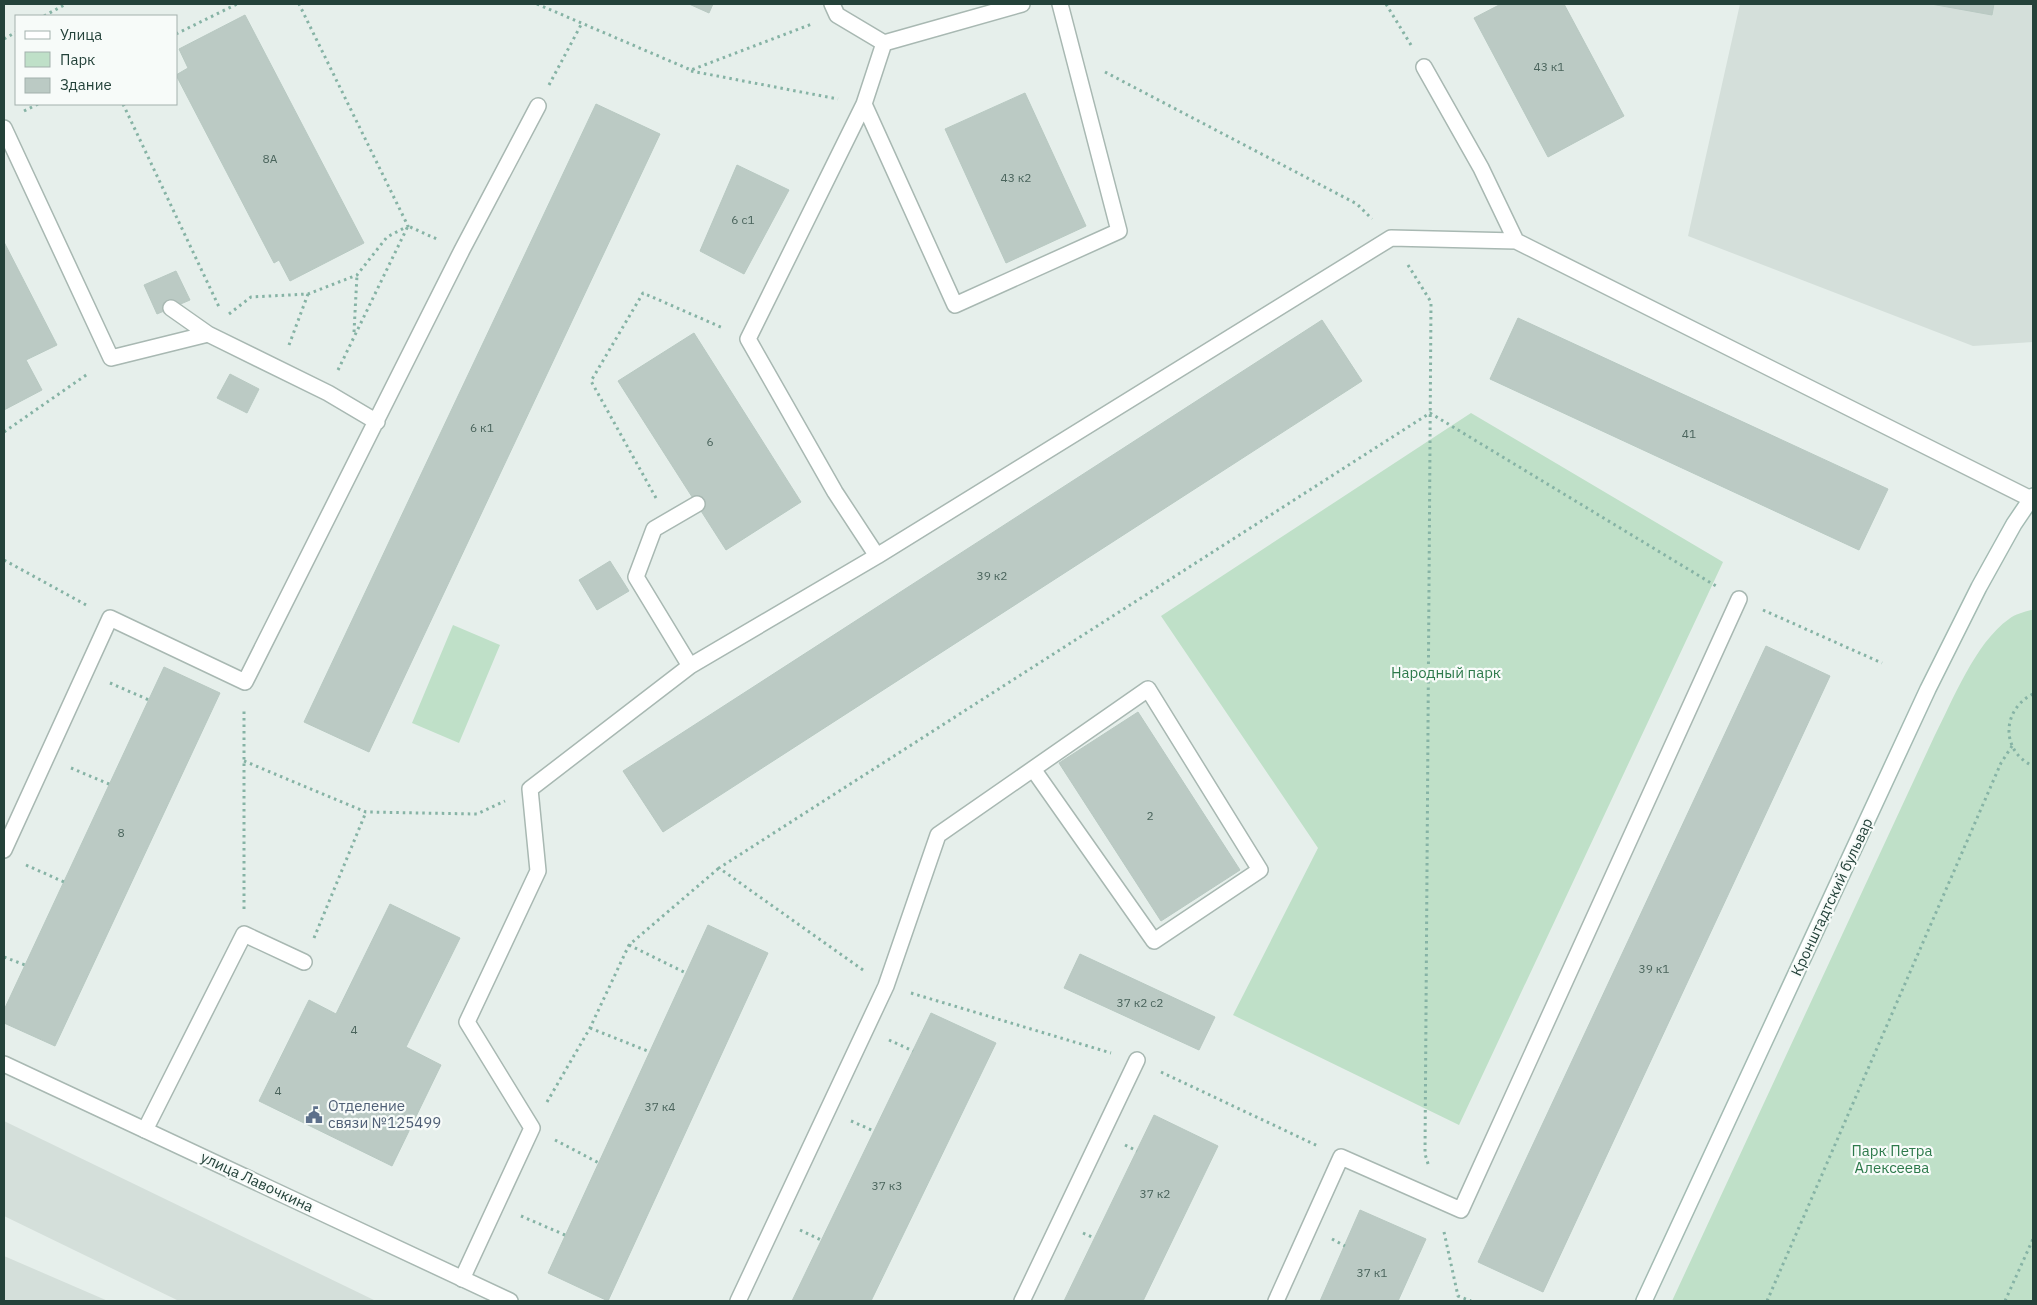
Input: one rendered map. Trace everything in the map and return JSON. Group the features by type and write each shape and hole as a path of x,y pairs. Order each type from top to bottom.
{"main road":[{"path":"884,43 1022,4"},
{"path":"864,104 955,305 1119,231 1060,4"},
{"path":"835,9 884,43"},
{"path":"877,556 835,492 748,339 864,104 884,43"},
{"path":"1424,67 1480,168 1516,241"},
{"path":"4,850 110,618 245,682 462,250 538,106"},
{"path":"4,128 111,358 208,334"},
{"path":"462,1279 495,1204 532,1128 467,1022 538,871 530,789 690,666 877,556 1391,238 1516,241 2032,498"},
{"path":"171,308 208,334 328,393 377,422"},
{"name":"Кронштадтский бульвар","path":"1644,1301 1928,689 1978,587 2014,524 2032,498"},
{"path":"690,666 636,577 654,529 697,504"},
{"path":"1276,1301 1341,1156 1462,1210 1739,599"},
{"path":"738,1301 886,986 938,835 1148,689 1260,870 1154,941 1033,769"},
{"path":"145,1130 244,934 304,962"},
{"path":"1022,1301 1137,1060"},
{"name":"улица Лавочкина","path":"4,1064 510,1301"}],"path":[{"path":"46,15 66,4"},
{"path":"178,33 236,4"},
{"path":"299,4 408,226 462,250"},
{"path":"537,4 691,70 864,104"},
{"path":"1386,4 1424,67"},
{"path":"691,70 835,9"},
{"path":"538,106 582,23"},
{"path":"4,39 15,33"},
{"path":"1103,71 1357,204 1391,238 1431,302 1425,1154 1458,1296 1471,1301"},
{"path":"123,105 224,317 251,297 308,294 357,275 386,237 408,226"},
{"path":"328,393 354,334 408,226"},
{"path":"354,334 357,275"},
{"path":"669,520 591,381 643,293 748,339"},
{"path":"281,369 308,294"},
{"path":"4,432 111,358"},
{"path":"1430,414 1739,599 1882,663"},
{"path":"599,1163 532,1128 590,1028 628,945 719,868 1430,414"},
{"path":"4,560 110,618"},
{"path":"85,671 149,700"},
{"path":"244,934 245,682"},
{"path":"2033,694 2026,697 2016,706 2010,719 2009,732 2012,746 2020,757 2033,766"},
{"path":"1767,1301 2001,763 2012,746"},
{"path":"46,757 109,784"},
{"path":"244,761 366,812 477,814 530,789"},
{"path":"304,962 366,812"},
{"path":"21,863 64,882"},
{"path":"719,868 886,986 1137,1060 1341,1156"},
{"path":"628,945 686,973"},
{"path":"4,957 25,965"},
{"path":"590,1028 650,1052"},
{"path":"495,1204 565,1235"},
{"path":"2006,1301 2033,1239"}],"shaded area":[{"path":"1740,4 2033,4 2033,342 1973,346 1688,236"},
{"path":"4,1121 376,1301 179,1301 4,1216"},
{"path":"4,1256 108,1301 4,1301"}],"green space":[{"name":"Народный парк","path":"1471,413 1723,562 1459,1125 1233,1015 1318,848 1161,616"},
{"name":"Парк Петра Алексеева","path":"2033,610 2033,1301 1672,1301 1957,690 1975,657 1997,629 2014,616"},
{"path":"453,625 500,645 459,743 412,723"}],"building":[{"path":"689,4 713,4 709,13"},
{"path":"1501,4 1564,4 1624,116 1548,157 1474,18"},
{"path":"1931,4 1994,4 1992,15"},
{"path":"245,15 364,243 290,281 279,260 274,263 178,79 178,74 188,68 179,49"},
{"path":"1025,93 1086,226 1006,263 945,129"},
{"path":"596,104 660,134 369,752 304,722"},
{"path":"737,165 789,190 744,274 700,251"},
{"path":"4,242 57,345 26,360 42,390 4,410"},
{"path":"176,271 190,300 157,314 144,285"},
{"path":"1518,318 1888,489 1859,550 1490,379"},
{"path":"1322,320 1362,381 663,832 623,771"},
{"path":"694,333 801,502 726,550 618,381"},
{"path":"230,374 259,389 247,413 217,398"},
{"path":"610,561 629,591 597,610 579,580"},
{"path":"1766,646 1830,676 1543,1292 1478,1262"},
{"path":"164,667 220,693 55,1046 4,1023 4,1010"},
{"path":"1138,712 1240,870 1161,921 1059,763"},
{"path":"390,904 460,938 406,1047 441,1065 392,1166 259,1101 309,1000 336,1014"},
{"path":"708,925 768,953 608,1301 548,1273"},
{"path":"1080,954 1215,1017 1199,1050 1064,988"},
{"path":"931,1013 996,1043 871,1301 792,1301"},
{"path":"1154,1115 1218,1146 1143,1301 1064,1301"},
{"path":"1360,1210 1426,1239 1398,1301 1320,1301"}],"place":[{"name":"Отделение связи №125499","path":"314,1115"}]}
